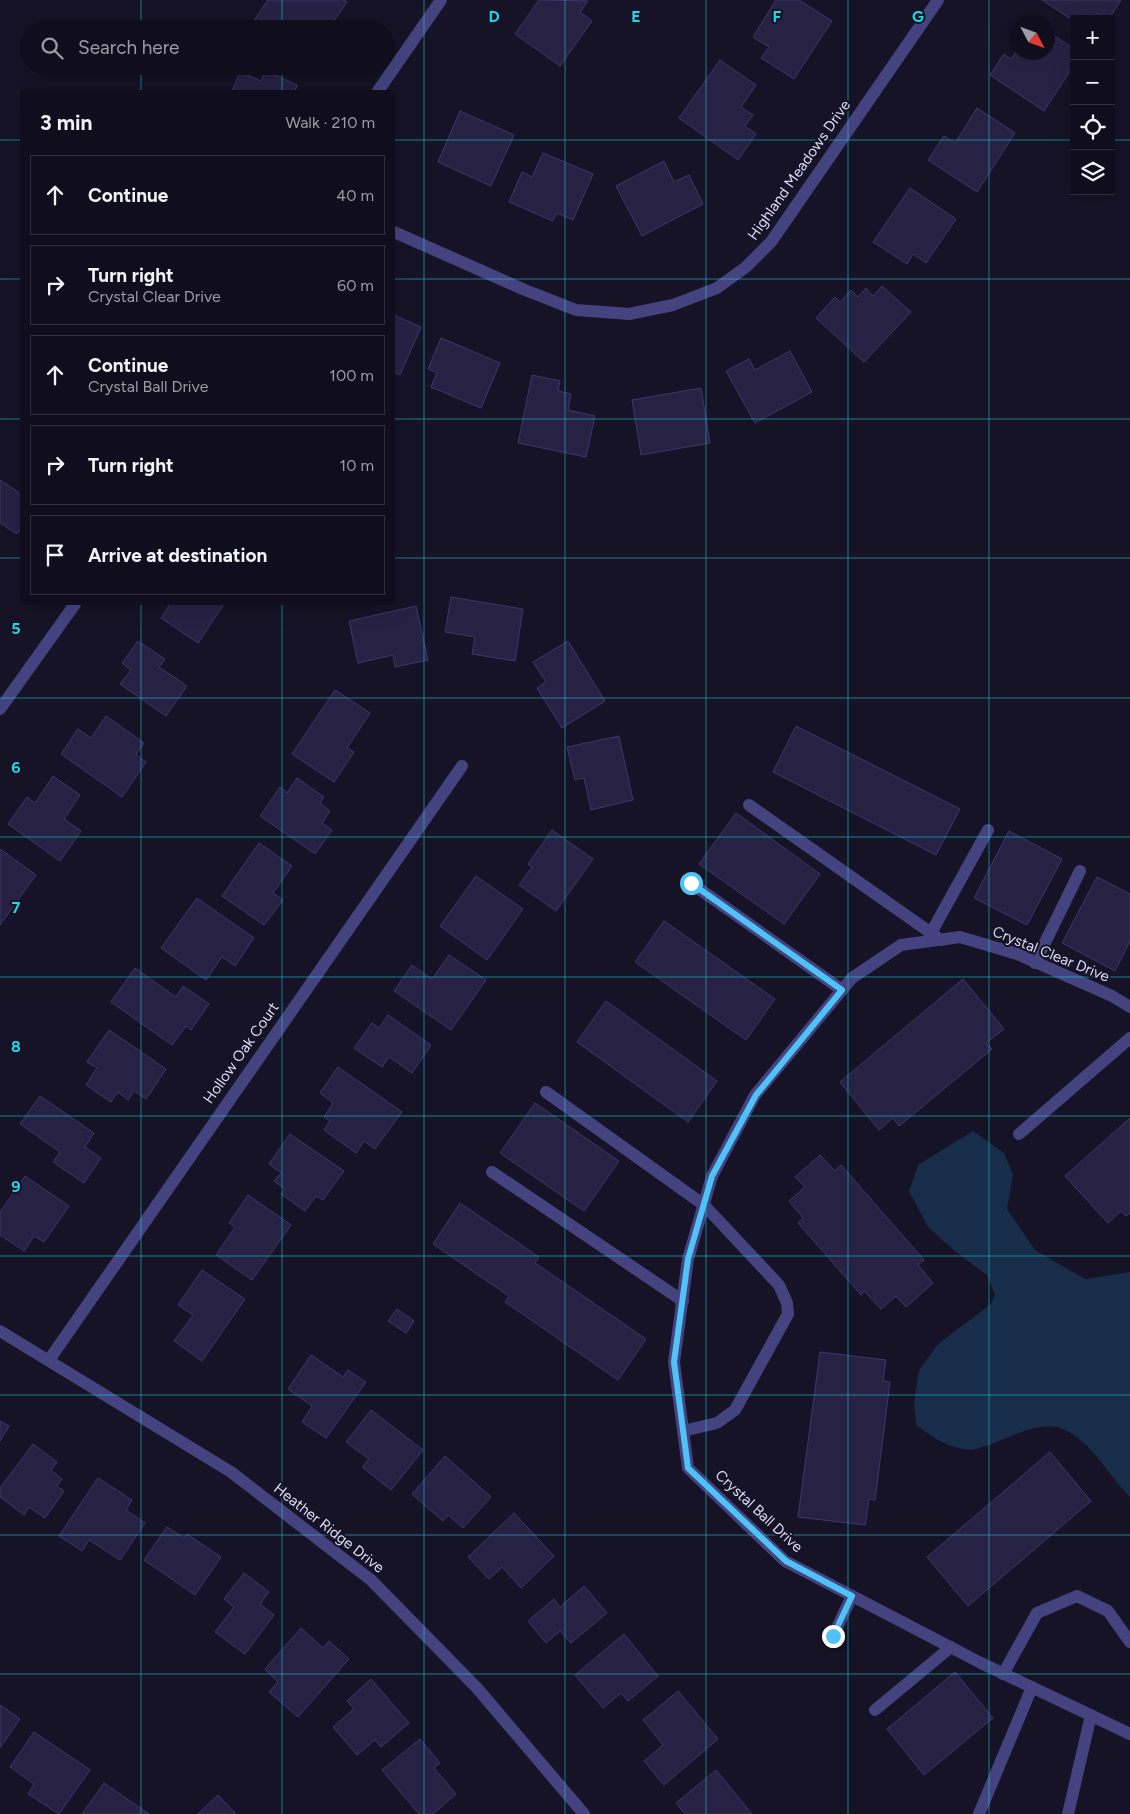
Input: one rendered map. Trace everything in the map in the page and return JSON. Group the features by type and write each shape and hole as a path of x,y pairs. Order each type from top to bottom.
{"street":[{"path":"395,66 441,0"},
{"name":"Highland Meadows Drive","path":"395,232 525,290 576,310 629,314 674,305 717,288 746,267 771,242 938,0"},
{"path":"379,90 389,75"},
{"path":"0,709 74,605"},
{"name":"Hollow Oak Court","path":"49,1360 462,766"},
{"path":"749,805 936,936 988,830"},
{"path":"1036,963 1080,871"},
{"path":"691,883 842,990"},
{"name":"Crystal Clear Drive","path":"704,1205 712,1176 756,1095 852,978 901,946 936,936 960,937 1017,954 1129,1003"},
{"path":"1019,1134 1130,1038"},
{"path":"546,1092 704,1205 779,1285 787,1303 788,1314 735,1410 717,1423 683,1431"},
{"path":"492,1172 683,1301"},
{"name":"Crystal Ball Drive","path":"704,1205 688,1259 674,1362 688,1468 786,1561 1004,1674 1130,1734"},
{"name":"Heather Ridge Drive","path":"0,1331 231,1472 371,1580 477,1688 584,1814"},
{"path":"833,1636 852,1596"},
{"path":"1004,1674 1037,1613 1077,1596 1108,1612 1130,1642"},
{"path":"875,1710 951,1647"},
{"path":"978,1814 1032,1687"},
{"path":"1068,1814 1091,1715"}],"water":[{"path":"973,1131 1004,1153 1013,1175 1007,1209 1035,1250 1085,1279 1130,1272 1130,1497 1091,1450 1063,1429 1045,1426 1035,1428 971,1450 948,1445 916,1425 914,1403 919,1370 938,1344 991,1304 995,1294 987,1275 956,1252 928,1227 909,1191 918,1165"}],"building":[{"path":"268,0 344,0 347,2 334,20 254,20"},
{"path":"539,0 588,1 580,12 592,21 560,66 515,34"},
{"path":"776,0 799,0 832,21 794,79 761,58 769,47 753,37"},
{"path":"1042,0 1121,0 1112,15 1097,13 1096,15 1070,15 1070,18"},
{"path":"1055,37 1070,46 1070,71 1044,111 990,75 1004,54 1010,60 1055,60"},
{"path":"720,60 756,85 741,107 753,115 745,126 756,134 738,160 679,118"},
{"path":"239,75 247,75 261,81 264,75 275,75 297,85 295,90 232,90"},
{"path":"977,108 1015,133 977,192 928,160 944,136 955,143"},
{"path":"460,111 514,135 491,186 438,162"},
{"path":"543,153 593,174 573,220 557,213 553,221 509,202 522,172 532,177"},
{"path":"664,161 674,182 689,175 703,204 642,236 616,186"},
{"path":"910,188 956,219 926,263 913,254 907,264 873,242"},
{"path":"882,286 911,312 864,362 816,318 835,297 840,302 851,290 858,297 866,288 873,296"},
{"path":"395,315 421,327 400,375 395,372"},
{"path":"441,338 500,363 481,408 431,387 437,373 428,369"},
{"path":"790,351 812,392 755,423 726,371 749,359 755,370"},
{"path":"532,375 560,381 558,391 571,394 568,410 595,416 586,457 518,443"},
{"path":"701,388 710,443 641,455 632,400"},
{"path":"0,480 20,493 20,530 17,534 0,523"},
{"path":"451,597 523,609 515,661 472,654 475,637 445,632"},
{"path":"169,605 223,605 198,643 161,618"},
{"path":"416,606 428,660 395,667 393,655 358,663 349,621"},
{"path":"138,641 165,659 159,667 187,686 166,716 120,684 131,670 122,663"},
{"path":"568,641 605,701 562,728 537,688 546,682 533,662"},
{"path":"335,690 370,713 347,748 354,752 334,782 292,754"},
{"path":"106,716 144,743 136,755 146,762 122,797 61,754 78,729 91,738"},
{"path":"796,726 960,809 936,855 773,772"},
{"path":"619,736 633,800 591,810 584,778 575,780 567,747"},
{"path":"53,776 80,795 64,819 81,831 60,861 8,824 27,797 35,803"},
{"path":"297,778 324,797 320,803 330,811 322,823 332,830 315,854 260,816 280,787 287,793"},
{"path":"736,813 820,874 784,924 699,864"},
{"path":"552,830 593,859 556,911 519,885 532,867 528,864"},
{"path":"1009,831 1062,859 1027,925 974,898"},
{"path":"259,843 292,866 273,893 283,900 264,925 222,896"},
{"path":"0,849 36,875 0,925"},
{"path":"476,876 523,909 487,960 440,926"},
{"path":"1097,877 1130,894 1130,941 1115,971 1062,943"},
{"path":"197,898 254,938 235,966 222,957 206,980 161,948"},
{"path":"664,921 775,999 746,1040 635,962"},
{"path":"449,955 486,980 451,1030 394,991 412,965 432,979"},
{"path":"135,968 176,997 183,986 209,1004 191,1030 186,1026 172,1045 111,1002"},
{"path":"963,979 1004,1029 986,1043 992,1049 899,1126 893,1118 879,1130 840,1082"},
{"path":"606,1001 717,1081 688,1122 577,1042"},
{"path":"388,1015 431,1045 412,1073 389,1057 382,1067 354,1048 372,1023 379,1028"},
{"path":"109,1030 166,1069 146,1099 134,1091 128,1100 118,1092 111,1102 86,1085 97,1068 87,1062"},
{"path":"338,1067 402,1112 375,1149 364,1141 356,1153 324,1130 330,1121 324,1117 333,1103 320,1093"},
{"path":"40,1096 94,1133 85,1147 101,1158 84,1183 53,1162 60,1152 20,1124"},
{"path":"535,1103 619,1161 584,1211 500,1153"},
{"path":"1130,1118 1130,1213 1126,1216 1121,1211 1108,1223 1065,1176"},
{"path":"290,1134 344,1171 323,1200 316,1196 305,1211 281,1194 285,1189 274,1181 281,1173 269,1164"},
{"path":"820,1155 835,1171 841,1165 924,1260 918,1265 933,1283 906,1307 896,1296 881,1309 864,1291 861,1295 798,1223 803,1218 789,1201 805,1187 795,1177"},
{"path":"25,1176 69,1206 44,1242 34,1236 24,1251 0,1235 0,1212"},
{"path":"248,1195 291,1225 252,1280 216,1255 235,1227 229,1223"},
{"path":"460,1203 539,1257 535,1263 646,1339 618,1380 505,1302 509,1296 433,1244"},
{"path":"202,1270 245,1299 202,1361 174,1341 193,1315 178,1305"},
{"path":"397,1309 414,1321 406,1333 388,1321"},
{"path":"820,1352 886,1360 883,1381 890,1382 875,1500 869,1499 865,1525 798,1517"},
{"path":"311,1355 343,1377 348,1370 366,1382 326,1438 302,1422 312,1406 288,1389"},
{"path":"371,1410 423,1450 391,1490 362,1467 369,1459 346,1442"},
{"path":"0,1421 9,1426 0,1441"},
{"path":"33,1444 57,1462 51,1470 62,1479 57,1486 64,1491 45,1518 29,1507 24,1515 0,1497 0,1488"},
{"path":"1050,1452 1091,1501 968,1606 927,1557"},
{"path":"445,1456 491,1497 463,1528 448,1515 443,1521 412,1494"},
{"path":"98,1478 132,1500 126,1510 145,1523 120,1560 89,1540 82,1551 59,1536"},
{"path":"514,1513 554,1556 521,1588 502,1567 489,1579 468,1557"},
{"path":"167,1527 184,1538 187,1534 221,1557 195,1595 144,1560"},
{"path":"244,1573 269,1592 260,1604 274,1615 245,1654 215,1632 234,1607 224,1599"},
{"path":"584,1586 607,1613 571,1643 560,1631 546,1643 528,1621 554,1599 560,1607"},
{"path":"301,1628 323,1648 329,1641 349,1659 298,1717 269,1692 278,1682 265,1669"},
{"path":"624,1634 658,1676 628,1701 621,1693 603,1708 575,1675"},
{"path":"955,1672 993,1718 924,1775 887,1729"},
{"path":"371,1679 409,1723 381,1747 375,1740 357,1755 333,1727 354,1709 347,1701"},
{"path":"678,1691 718,1739 664,1785 644,1761 663,1745 643,1720"},
{"path":"0,1705 20,1719 0,1748"},
{"path":"34,1732 90,1770 59,1814 28,1794 34,1784 10,1767"},
{"path":"420,1739 440,1763 434,1768 456,1794 433,1814 419,1814 382,1770"},
{"path":"716,1770 752,1814 685,1814 676,1803"},
{"path":"104,1783 149,1814 82,1814"},
{"path":"218,1795 236,1814 198,1814"}],"route":[{"path":"691,883 842,990 756,1095 712,1176 688,1259 674,1362 688,1468 786,1561 852,1596 833,1636"}]}
